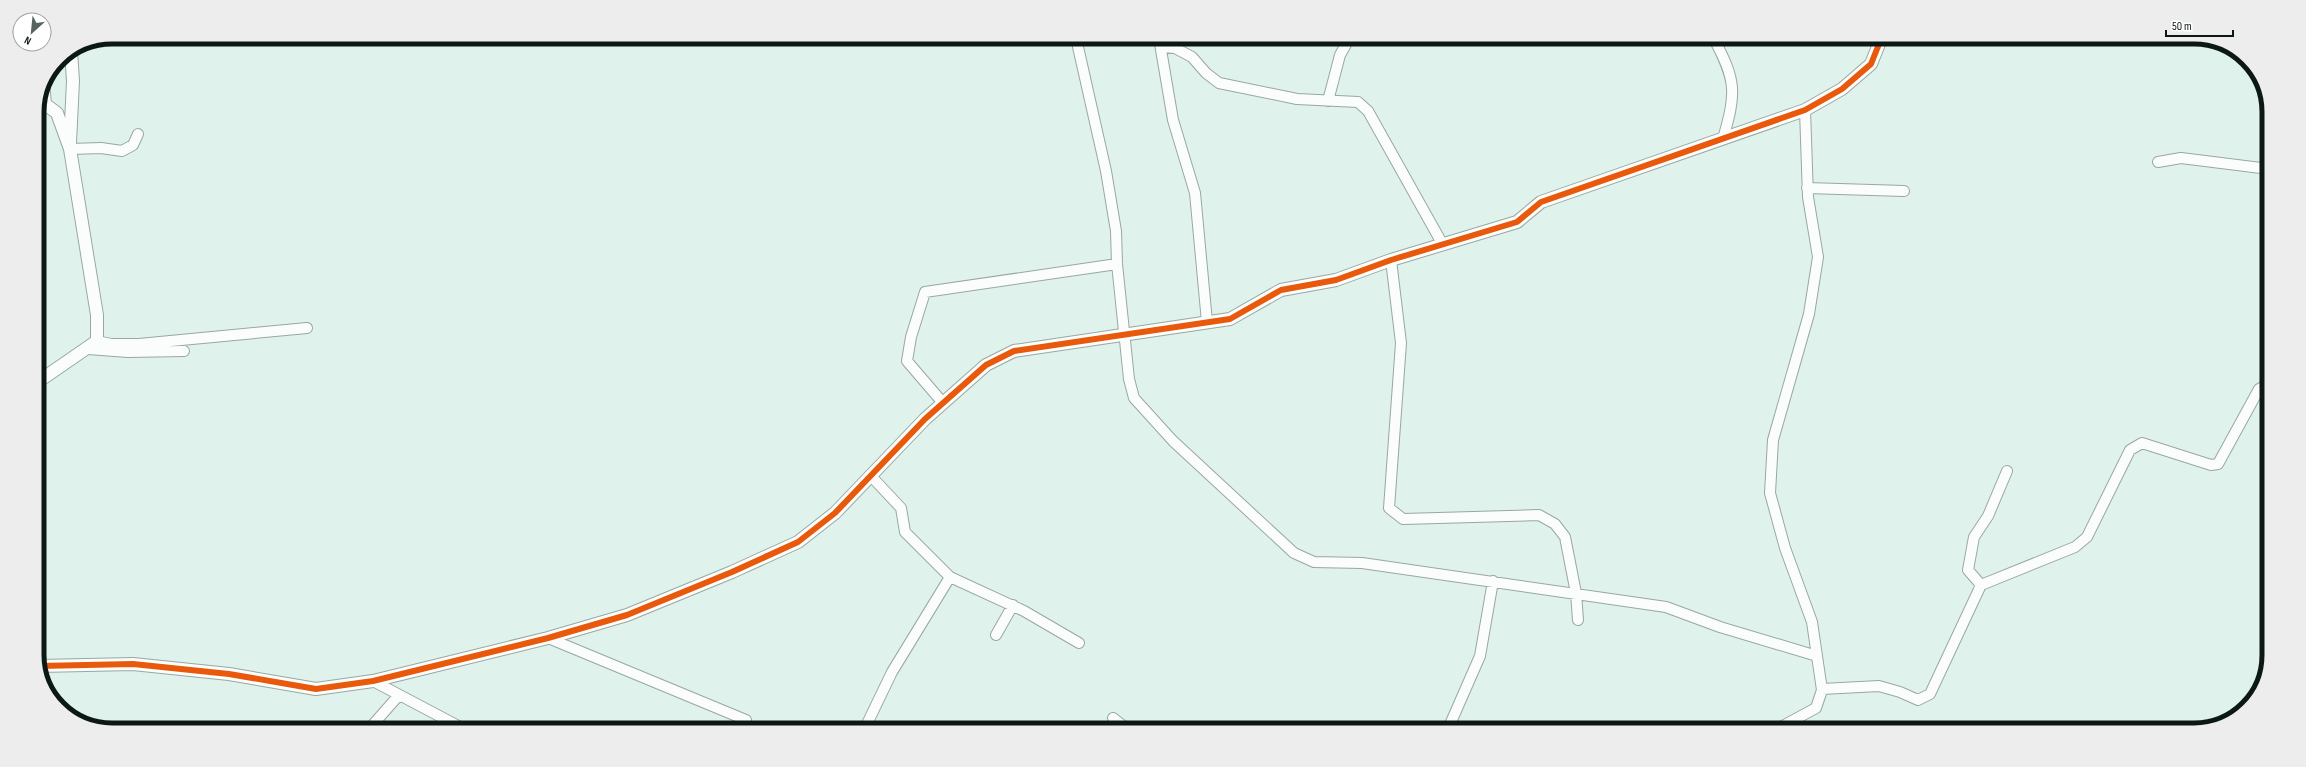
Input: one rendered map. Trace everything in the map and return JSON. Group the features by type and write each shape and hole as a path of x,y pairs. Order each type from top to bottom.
{"street":[{"path":"1077,44 1106,171 1116,231 1117,264 1129,379 1134,398 1173,441 1294,553 1314,562 1362,563 1666,607 1720,627 1817,656"},
{"path":"1160,44 1173,120 1195,193 1208,322"},
{"path":"1165,44 1192,57 1206,74 1219,83 1297,99 1358,102 1368,111 1442,245"},
{"path":"1328,101 1340,55 1346,44"},
{"path":"1717,44 1727,62 1731,77 1733,103 1723,139"},
{"path":"45,666 133,664 229,674 316,689 373,681 548,638 627,615 732,572 798,542 835,513 870,475 943,403 986,365 1014,351 1230,319 1282,290 1336,280 1391,260 1517,222 1541,202 1805,110 1842,89 1871,64 1879,44"},
{"path":"70,149 73,81 71,57"},
{"path":"44,106 57,113 70,149 97,315 93,345"},
{"path":"1789,723 1816,708 1822,689 1812,622 1785,548 1770,493 1773,440 1809,314 1818,257 1807,188 1805,110"},
{"path":"70,149 101,148 122,151 133,145 138,134"},
{"path":"2158,162 2181,158 2262,168"},
{"path":"1807,188 1904,191"},
{"path":"1391,260 1401,343 1389,508 1403,519 1539,515 1555,524 1565,537 1576,594 1578,620"},
{"path":"943,403 907,361 911,337 925,292 1117,264"},
{"path":"44,379 93,345 139,344 307,328"},
{"path":"93,345 128,352 184,351"},
{"path":"1822,689 1879,686 1900,692 1918,700 1930,694 1981,585 2075,547 2088,537 2130,450 2142,443 2211,465 2218,464 2259,389 2262,387"},
{"path":"1981,585 1968,570 1974,537 1988,516 2007,472"},
{"path":"870,475 901,508 905,532 950,576 1013,605 1078,643"},
{"path":"866,723 892,672 950,576"},
{"path":"1451,723 1480,656 1493,581"},
{"path":"996,635 1013,605"},
{"path":"548,638 746,720"},
{"path":"373,681 453,723"},
{"path":"375,723 400,695"},
{"path":"1113,718 1119,723"}],"cycle path":[{"path":"45,666 133,664 229,674 316,689 373,681 548,638 627,615 732,572 798,542 835,513 925,419 986,365 1014,351 1230,319 1281,290 1336,280 1391,260 1517,222 1541,202 1805,110 1842,89 1871,64 1879,44"}]}
